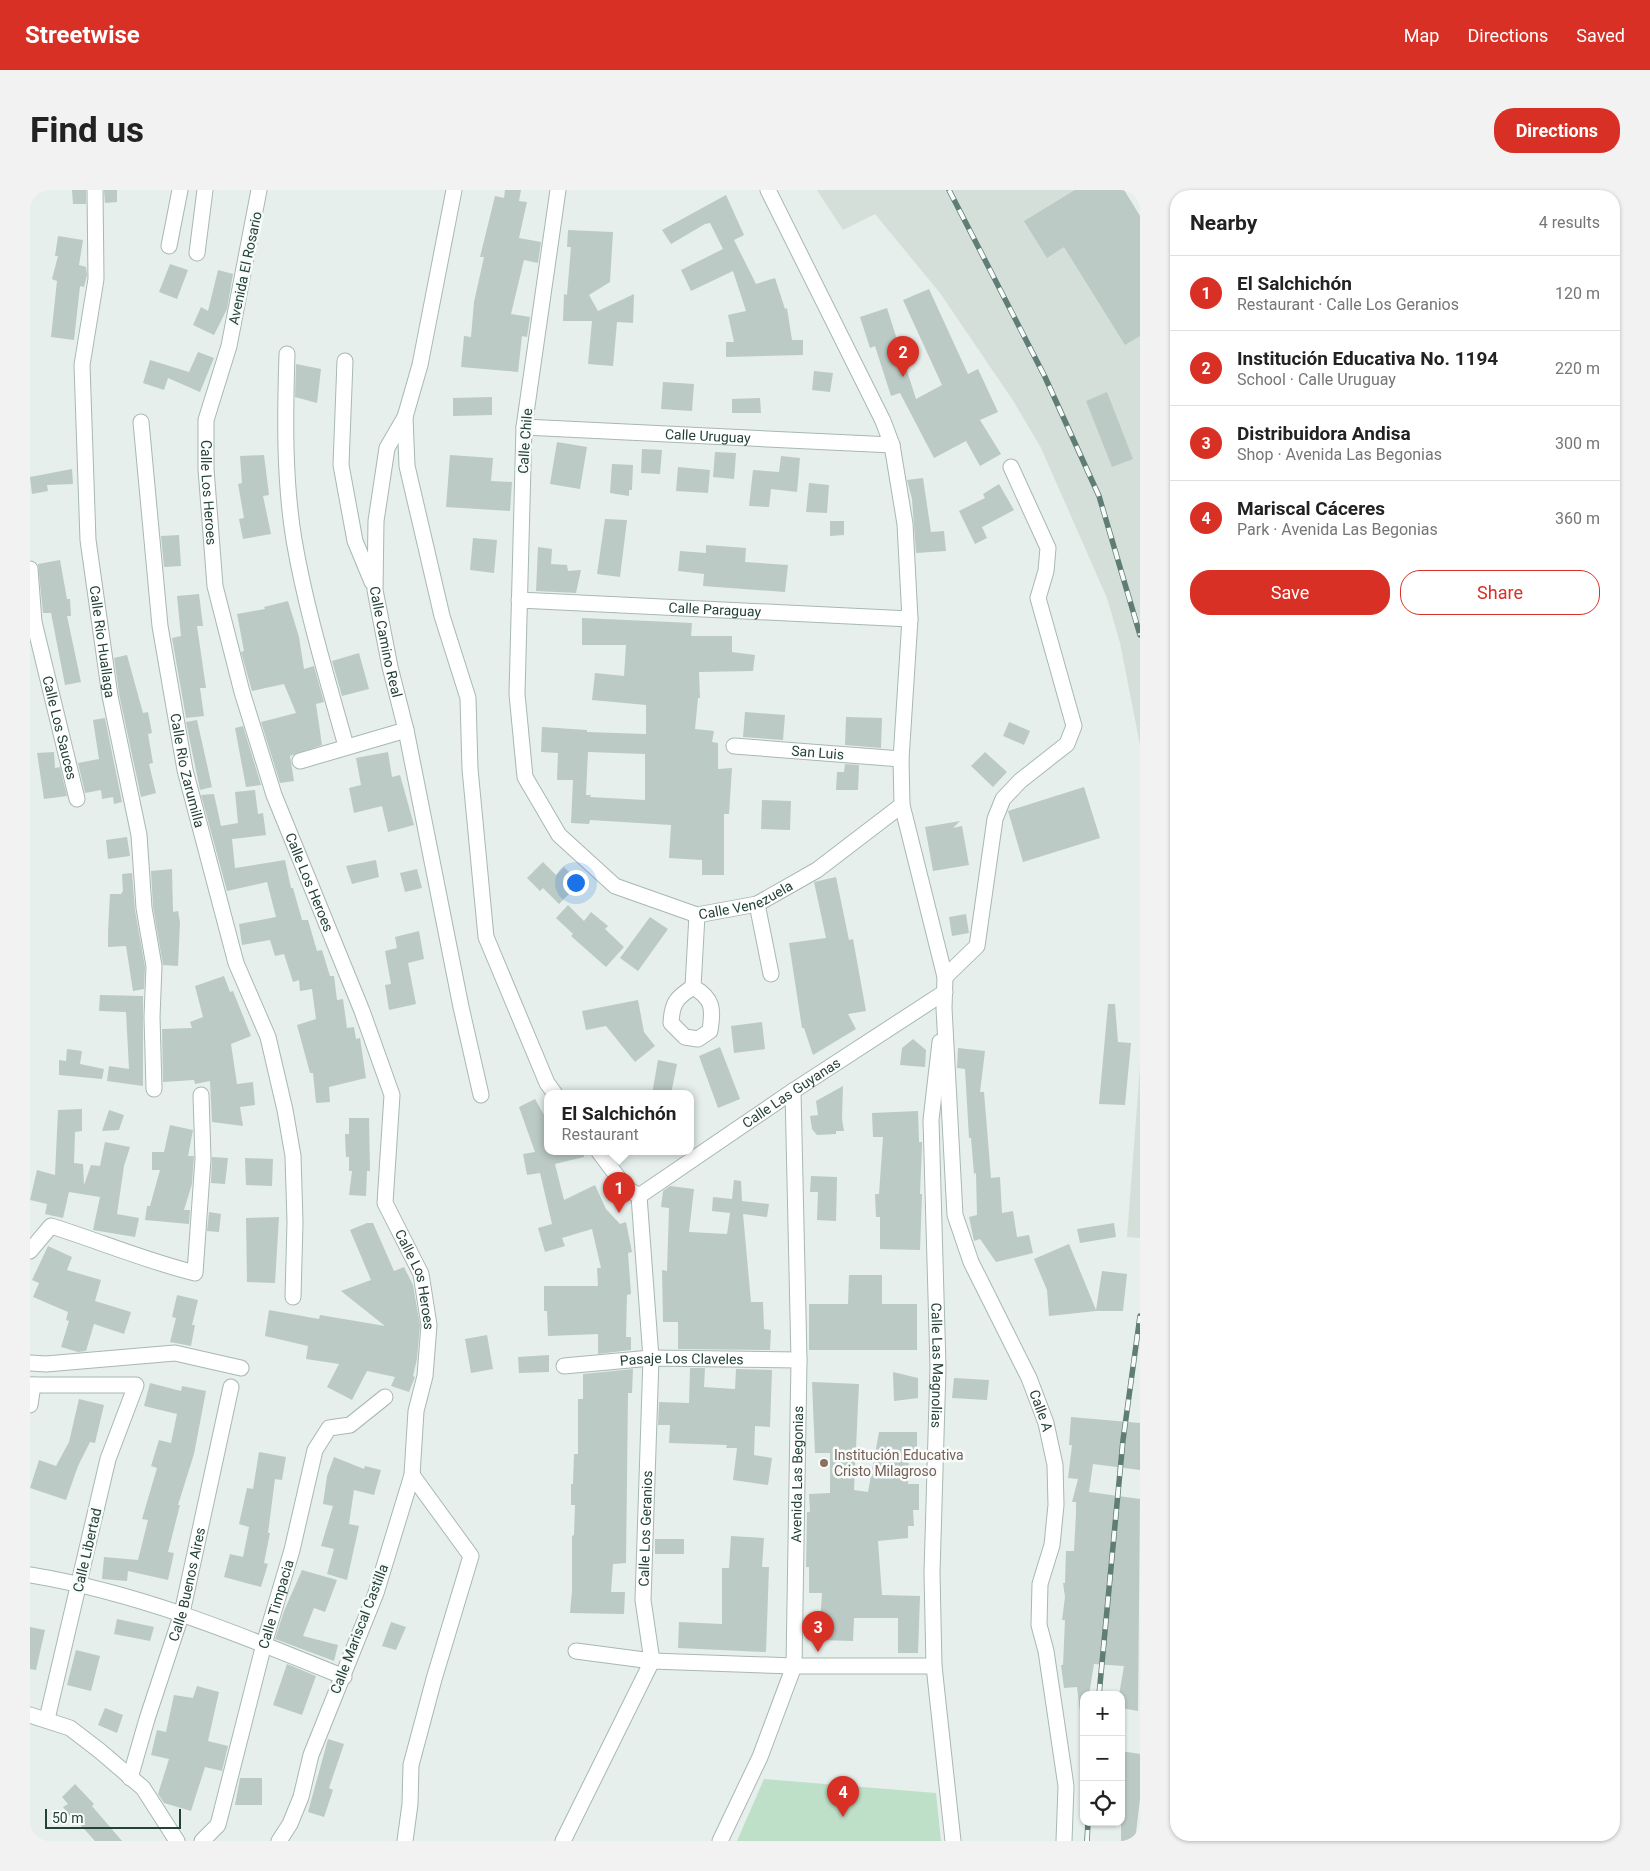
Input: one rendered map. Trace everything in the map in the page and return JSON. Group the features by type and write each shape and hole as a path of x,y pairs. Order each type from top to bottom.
{"street":[{"name":"Calle Rio Huallaga","path":"95,190 96,279 82,365 88,540 110,696 139,835 144,908 154,966 152,1017 154,1089"},
{"path":"169,246 180,190"},
{"path":"197,253 205,190"},
{"name":"Avenida El Rosario","path":"229,346 259,190"},
{"name":"Calle Camino Real","path":"454,190 420,365 405,417 387,448 376,521 375,590 390,666 406,730 441,913 481,1095"},
{"name":"Calle Chile","path":"516,694 524,427 558,190"},
{"name":"Calle A","path":"768,190 884,421 892,445 906,524 910,619 901,759 902,806 945,984 944,1008 956,1215 971,1262 1029,1378 1046,1423 1055,1464 1056,1505 1052,1545 1040,1584 1039,1625 1046,1651 1066,1786 1064,1841"},
{"name":"Calle Los Heroes","path":"229,346 206,420 206,469 215,586 242,692 274,795 362,1011 392,1095 384,1203 422,1274 429,1325 425,1376 416,1411"},
{"path":"287,354 286,461 294,540 316,644 346,746"},
{"path":"345,361 341,465 355,541 375,590"},
{"path":"405,417 407,466 442,616 468,698 470,769 486,937 547,1083 553,1090"},
{"name":"Calle Rio Zarumilla","path":"142,422 160,626 185,770 236,962 268,1037 285,1110 293,1156 295,1212 293,1297"},
{"name":"Calle Uruguay","path":"524,427 892,445"},
{"name":"Calle Las Guyanas","path":"639,1196 945,984 977,946 995,819 1003,799 1020,781 1067,744 1074,726 1038,598 1046,571 1048,548 1011,468"},
{"name":"Calle Los Sauces","path":"30,569 34,622 77,799"},
{"name":"Calle Paraguay","path":"519,600 910,619"},
{"name":"Calle Venezuela","path":"516,694 525,777 559,835 615,886 697,915 757,904 817,870 902,806"},
{"path":"300,761 406,730"},
{"name":"San Luis","path":"734,746 901,759"},
{"path":"757,904 772,974"},
{"path":"693,987 697,915"},
{"name":"Calle Las Magnolias","path":"944,1008 931,1120 938,1367 932,1573 934,1666 953,1841"},
{"name":"Avenida Las Begonias","path":"720,1841 760,1757 794,1666 799,1360 793,1091"},
{"path":"30,1251 51,1226 95,1239 160,1265 195,1273 203,1158 201,1096"},
{"path":"601,1155 626,1188 639,1196"},
{"name":"Calle Los Geranios","path":"639,1196 651,1358 643,1600 652,1661"},
{"path":"30,1363 46,1364 175,1353 240,1368"},
{"name":"Pasaje Los Claveles","path":"564,1366 651,1358 799,1360"},
{"path":"30,1405 32,1385"},
{"name":"Calle Libertad","path":"32,1385 136,1385 108,1459 47,1719"},
{"name":"Calle Buenos Aires","path":"130,1778 147,1718 182,1613 231,1387"},
{"name":"Calle Timpacia","path":"202,1841 218,1825 264,1644 292,1550 315,1450 329,1428 350,1425 385,1398"},
{"name":"Calle Mariscal Castilla","path":"280,1841 290,1824 301,1797 311,1755 376,1593 412,1474 416,1411"},
{"path":"405,1841 410,1804 411,1765 434,1679 471,1556 412,1474"},
{"path":"30,1575 80,1583 182,1613 344,1676"},
{"path":"576,1651 652,1661 794,1666 934,1666"},
{"path":"563,1841 652,1661"},
{"path":"30,1715 70,1728 142,1788 176,1841"}],"shaded area":[{"path":"817,190 1124,190 1140,216 1140,745 1120,643 1107,598 1041,448 1014,402 940,293 875,214 843,230"},
{"path":"1140,1067 1140,1238 1127,1237"}],"green space":[{"path":"764,1779 936,1793 941,1841 737,1841"}],"building":[{"path":"72,190 86,190 86,204 73,204"},
{"path":"104,190 117,190 117,202 105,203"},
{"path":"505,190 521,190 519,201 527,202 519,238 541,242 538,263 524,260 511,314 530,317 527,337 522,336 518,372 461,367 464,336 471,337 474,302 484,257 480,257 495,196 504,198"},
{"path":"1075,190 1124,190 1140,216 1140,336 1125,345 1064,247 1047,258 1024,221"},
{"path":"726,195 744,235 734,240 756,284 775,278 785,309 787,308 792,340 803,340 803,355 726,357 726,342 734,342 728,315 746,311 733,271 691,291 681,270 723,249 710,223 671,244 662,230"},
{"path":"568,230 613,232 610,282 589,295 598,311 634,294 633,323 617,322 613,366 588,364 592,321 563,321 564,294 567,295 571,247 567,247"},
{"path":"58,236 83,240 79,265 86,267 87,275 84,287 80,286 74,340 51,337 57,281 52,279 58,256 55,256"},
{"path":"170,264 188,270 177,299 159,292"},
{"path":"218,270 233,274 227,309 214,335 193,325 201,307 208,311"},
{"path":"929,289 968,374 978,369 998,412 980,420 1001,454 980,466 966,441 934,458 900,393 891,396 875,346 870,348 860,317 887,308 916,399 942,385 903,300"},
{"path":"198,352 214,358 200,392 168,378 164,390 143,383 150,360 189,372"},
{"path":"296,364 321,369 317,403 295,397"},
{"path":"814,371 833,373 830,392 812,390"},
{"path":"663,382 694,384 692,411 661,409"},
{"path":"1107,392 1133,459 1112,467 1086,401"},
{"path":"492,397 492,415 453,416 453,398"},
{"path":"760,398 761,413 732,413 732,399"},
{"path":"557,442 587,447 580,489 550,484"},
{"path":"642,449 662,450 660,474 641,473"},
{"path":"715,452 736,453 734,479 713,477"},
{"path":"264,455 269,495 263,496 271,534 243,539 239,519 244,518 238,484 242,483 240,456"},
{"path":"450,455 493,458 491,481 512,482 510,511 446,507"},
{"path":"781,456 800,458 797,492 771,489 769,507 749,506 753,470 779,472"},
{"path":"612,464 633,465 632,490 629,490 629,496 610,493"},
{"path":"678,467 710,470 708,493 676,491"},
{"path":"72,469 73,484 47,485 48,491 32,494 30,477"},
{"path":"923,478 931,532 944,531 946,551 916,553 912,499 907,480"},
{"path":"809,483 829,485 827,513 806,512"},
{"path":"999,484 1014,510 982,527 987,538 975,544 959,511 985,498 983,494"},
{"path":"605,519 627,520 620,577 597,574"},
{"path":"830,521 844,521 844,535 830,536"},
{"path":"179,535 181,566 164,567 161,536"},
{"path":"473,538 497,540 494,573 470,570"},
{"path":"706,545 746,548 745,562 788,565 785,592 703,586 704,574 678,571 680,551 706,553"},
{"path":"538,547 552,549 551,564 567,565 568,571 581,570 576,593 536,591"},
{"path":"60,560 67,599 70,599 71,616 67,616 81,682 65,685 51,613 43,613 38,564"},
{"path":"199,594 203,626 197,626 206,688 200,688 204,716 186,718 172,638 181,636 177,596"},
{"path":"288,601 299,637 304,669 314,666 324,702 316,704 322,745 290,756 294,781 280,783 261,722 296,713 284,684 252,691 241,652 244,651 237,614 265,609 264,607"},
{"path":"582,618 692,623 691,636 732,636 732,652 755,655 753,671 699,672 700,698 698,698 695,729 714,731 712,742 718,743 718,769 732,768 729,814 724,814 724,875 702,875 702,860 669,858 671,825 590,820 589,824 571,823 573,780 557,780 558,753 541,752 542,727 587,730 587,732 646,734 646,705 592,700 595,673 624,676 626,645 582,645","holes":["588,752 645,754 645,800 590,797 591,795 586,795"]},
{"path":"359,653 369,689 342,696 332,661"},
{"path":"127,655 143,713 148,712 152,733 148,734 153,763 149,764 156,793 141,797 119,694 114,658"},
{"path":"745,712 785,715 783,740 743,737"},
{"path":"846,717 882,718 881,748 845,745"},
{"path":"105,718 122,802 114,804 113,797 102,799 101,790 85,793 78,763 99,759 93,720"},
{"path":"197,720 212,787 200,790 186,722"},
{"path":"1009,722 1030,731 1024,745 1003,736"},
{"path":"243,726 261,785 246,787 235,728"},
{"path":"54,752 55,768 60,767 67,796 44,799 37,753"},
{"path":"388,752 392,777 400,775 414,825 388,832 382,806 354,813 349,788 361,785 356,758"},
{"path":"985,752 1007,772 993,787 971,766"},
{"path":"845,764 859,765 858,790 836,790 837,772 844,772"},
{"path":"1084,787 1100,838 1023,862 1008,811"},
{"path":"255,790 258,814 263,813 266,835 232,839 235,868 285,860 291,888 293,888 302,920 308,920 317,951 322,950 330,976 334,976 337,1000 343,999 347,1028 354,1027 356,1039 360,1038 366,1078 329,1087 330,1102 316,1103 313,1073 310,1073 297,1025 316,1019 312,989 300,991 299,980 293,982 284,954 275,956 270,940 242,945 239,924 276,917 267,882 227,891 201,795 214,794 221,826 238,823 235,792"},
{"path":"762,800 791,801 790,830 761,829"},
{"path":"960,821 953,828 962,826 969,865 933,871 925,827"},
{"path":"127,837 130,856 108,859 106,840"},
{"path":"376,860 379,877 352,884 346,866"},
{"path":"543,862 556,875 564,867 580,883 559,904 543,888 540,891 527,878"},
{"path":"172,869 173,912 178,911 180,922 178,966 163,965 153,907 151,871"},
{"path":"417,869 422,888 405,892 400,873"},
{"path":"132,873 135,910 145,967 144,989 133,991 126,946 108,947 110,894 121,894 123,891 122,874"},
{"path":"836,877 849,940 853,939 866,1011 848,1014 856,1029 813,1055 804,1028 802,1028 789,943 826,938 814,882"},
{"path":"568,905 584,921 591,912 608,926 605,929 624,947 606,967 571,936 573,934 556,918"},
{"path":"966,914 969,933 952,936 949,917"},
{"path":"650,917 668,929 638,971 620,958"},
{"path":"419,931 424,959 408,963 416,1004 389,1010 385,985 391,984 385,951 397,948 395,937"},
{"path":"224,976 230,992 233,991 251,1036 231,1044 237,1084 253,1082 255,1105 240,1107 243,1126 212,1122 210,1081 195,1084 194,1080 163,1082 162,1029 192,1028 190,1022 203,1017 195,986"},
{"path":"100,995 143,996 143,1086 107,1081 109,1066 129,1069 126,1012 99,1011"},
{"path":"638,1000 644,1032 655,1046 635,1062 606,1026 586,1030 582,1011"},
{"path":"1108,1004 1115,1004 1118,1042 1131,1043 1125,1105 1099,1104"},
{"path":"762,1022 765,1049 734,1053 731,1026"},
{"path":"913,1039 926,1050 925,1067 900,1065 902,1048"},
{"path":"720,1047 740,1099 718,1108 699,1056"},
{"path":"958,1048 985,1051 980,1092 984,1092 991,1178 1000,1177 1002,1213 1013,1211 1017,1237 1029,1235 1033,1253 996,1262 980,1239 974,1241 969,1217 977,1215 976,1173 974,1174 971,1138 969,1138 965,1069 957,1068"},
{"path":"67,1049 82,1051 80,1064 104,1069 102,1079 59,1075 59,1060 66,1061"},
{"path":"658,1060 677,1064 672,1090 653,1090"},
{"path":"843,1086 842,1119 844,1131 836,1131 836,1134 817,1135 812,1129 810,1116 818,1115 816,1101"},
{"path":"535,1099 544,1115 544,1155 584,1155 584,1157 555,1164 564,1200 595,1185 606,1209 620,1224 626,1222 632,1252 628,1253 631,1294 627,1295 626,1337 631,1337 631,1350 598,1354 598,1334 548,1336 547,1311 544,1311 544,1286 598,1286 597,1268 601,1268 592,1229 562,1238 565,1246 545,1252 538,1228 552,1224 540,1173 527,1175 523,1154 535,1152 519,1107"},
{"path":"82,1109 82,1131 75,1132 74,1163 83,1164 84,1185 91,1165 100,1166 105,1142 130,1147 124,1166 117,1214 139,1218 135,1237 93,1230 100,1197 69,1192 63,1218 45,1214 47,1204 30,1200 37,1170 55,1175 58,1110"},
{"path":"109,1110 124,1115 119,1130 102,1131"},
{"path":"918,1111 919,1142 922,1142 920,1250 880,1249 880,1217 876,1217 875,1194 879,1194 883,1137 873,1137 872,1113"},
{"path":"349,1118 369,1118 370,1171 367,1171 366,1196 349,1195 352,1171 349,1171 349,1157 346,1157 345,1134 349,1134"},
{"path":"170,1125 193,1130 188,1156 194,1156 192,1184 184,1210 190,1210 189,1224 145,1220 147,1206 150,1206 160,1170 152,1170 152,1152 164,1152"},
{"path":"212,1157 228,1158 225,1184 211,1183"},
{"path":"245,1158 273,1159 272,1186 246,1185"},
{"path":"811,1176 837,1177 836,1221 817,1220 818,1192 810,1192"},
{"path":"734,1180 741,1181 742,1201 769,1204 767,1217 743,1214 751,1302 763,1302 764,1329 771,1330 770,1350 678,1349 678,1322 663,1322 662,1270 667,1271 669,1208 661,1207 663,1191 670,1186 694,1189 689,1232 727,1234 730,1213 712,1211 713,1197 732,1199"},
{"path":"209,1212 221,1214 219,1232 207,1231"},
{"path":"279,1217 275,1283 247,1282 246,1218"},
{"path":"367,1223 373,1223 394,1271 404,1267 413,1285 420,1325 417,1359 413,1376 415,1377 409,1392 391,1386 395,1377 367,1371 352,1400 327,1387 339,1364 306,1359 308,1346 265,1336 269,1310 319,1319 320,1315 385,1326 341,1291 371,1280 350,1230"},
{"path":"1114,1223 1116,1237 1080,1243 1077,1229"},
{"path":"1069,1244 1096,1310 1102,1271 1127,1274 1123,1311 1096,1311 1049,1316 1047,1290 1034,1259"},
{"path":"48,1246 72,1257 67,1270 101,1280 95,1301 131,1312 124,1334 94,1324 86,1351 78,1352 61,1347 69,1321 66,1320 68,1312 33,1297 39,1283 32,1280"},
{"path":"849,1275 882,1275 882,1304 917,1304 917,1350 809,1350 809,1304 848,1304"},
{"path":"177,1295 198,1300 192,1325 195,1325 191,1346 170,1342 176,1318 172,1317"},
{"path":"487,1335 493,1369 471,1373 465,1339"},
{"path":"549,1355 549,1372 519,1373 518,1357"},
{"path":"690,1368 705,1368 704,1387 735,1389 736,1369 772,1370 770,1427 755,1426 754,1455 772,1458 768,1485 733,1480 737,1448 726,1448 727,1445 669,1443 670,1425 658,1425 659,1402 689,1403"},
{"path":"633,1369 632,1393 628,1393 626,1563 613,1564 611,1592 625,1592 624,1614 570,1613 572,1536 574,1535 575,1505 571,1505 571,1484 573,1484 574,1454 578,1454 578,1399 583,1399 583,1374"},
{"path":"893,1372 918,1378 918,1398 894,1401"},
{"path":"954,1378 989,1380 987,1400 952,1398"},
{"path":"812,1382 859,1384 854,1490 868,1492 879,1432 917,1432 917,1454 909,1454 908,1484 919,1484 919,1510 913,1510 914,1526 908,1526 908,1538 878,1541 882,1595 920,1596 918,1653 898,1653 898,1618 854,1618 853,1641 819,1640 822,1593 809,1593 809,1567 806,1567 807,1512 810,1512 809,1494 830,1493 830,1453 815,1453"},
{"path":"150,1383 181,1391 182,1386 206,1391 194,1454 178,1505 180,1505 168,1552 174,1553 168,1580 128,1571 127,1581 102,1579 104,1557 138,1560 148,1520 142,1519 157,1468 151,1466 159,1440 171,1443 177,1414 144,1406"},
{"path":"79,1399 104,1405 95,1443 90,1442 78,1466 66,1500 30,1488 39,1460 56,1466 69,1442"},
{"path":"1071,1417 1140,1423 1140,1470 1093,1464 1089,1492 1140,1499 1138,1711 1125,1709 1125,1691 1120,1691 1124,1666 1094,1664 1090,1691 1080,1691 1080,1712 1077,1687 1064,1688 1061,1665 1063,1665 1065,1620 1062,1620 1065,1597 1063,1583 1065,1583 1066,1551 1074,1551 1076,1502 1072,1502 1078,1479 1068,1478 1072,1445 1069,1445"},
{"path":"259,1452 286,1457 282,1480 275,1479 268,1533 270,1533 264,1563 268,1564 261,1587 224,1577 230,1554 243,1557 249,1527 239,1524 247,1488 253,1489"},
{"path":"334,1457 364,1469 365,1466 381,1470 374,1495 354,1490 349,1524 359,1526 347,1580 327,1574 334,1549 321,1546 333,1506 323,1504 327,1476"},
{"path":"731,1536 764,1538 762,1567 769,1567 766,1652 678,1648 679,1622 722,1624 722,1568 729,1568"},
{"path":"655,1539 684,1539 684,1554 655,1554"},
{"path":"302,1570 337,1580 325,1612 314,1608 303,1636 338,1645 334,1661 275,1639 284,1611"},
{"path":"117,1619 154,1627 150,1641 114,1634"},
{"path":"391,1622 406,1627 396,1650 382,1646"},
{"path":"30,1627 45,1630 36,1670 30,1669"},
{"path":"76,1650 100,1656 91,1691 67,1685"},
{"path":"287,1664 316,1676 302,1715 273,1705"},
{"path":"197,1686 219,1692 208,1741 228,1746 222,1771 205,1767 191,1811 164,1803 158,1794 169,1759 151,1755 157,1730 166,1732 174,1695 193,1698"},
{"path":"105,1708 123,1715 117,1733 98,1725"},
{"path":"328,1739 344,1744 329,1788 333,1790 324,1817 308,1812"},
{"path":"1125,1752 1140,1754 1140,1799 1135,1841 1121,1841 1121,1826 1125,1826"},
{"path":"240,1778 262,1778 262,1805 235,1805"},
{"path":"75,1784 94,1804 92,1806 122,1841 95,1841 75,1819 73,1820 63,1807 68,1804 62,1797"}],"railway":[{"path":"949,190 1045,377 1099,496 1140,635"},
{"path":"1099,1691 1123,1440 1140,1316"},
{"path":"1087,1841 1088,1826"}],"place":[{"name":"Institución Educativa No. 1194","path":"903,377"},
{"name":"El Salchichón","path":"619,1213"},
{"name":"Institución Educativa Cristo Milagroso","path":"824,1463"},
{"name":"Distribuidora Andisa","path":"818,1652"},
{"name":"Mariscal Cáceres","path":"843,1817"}]}
